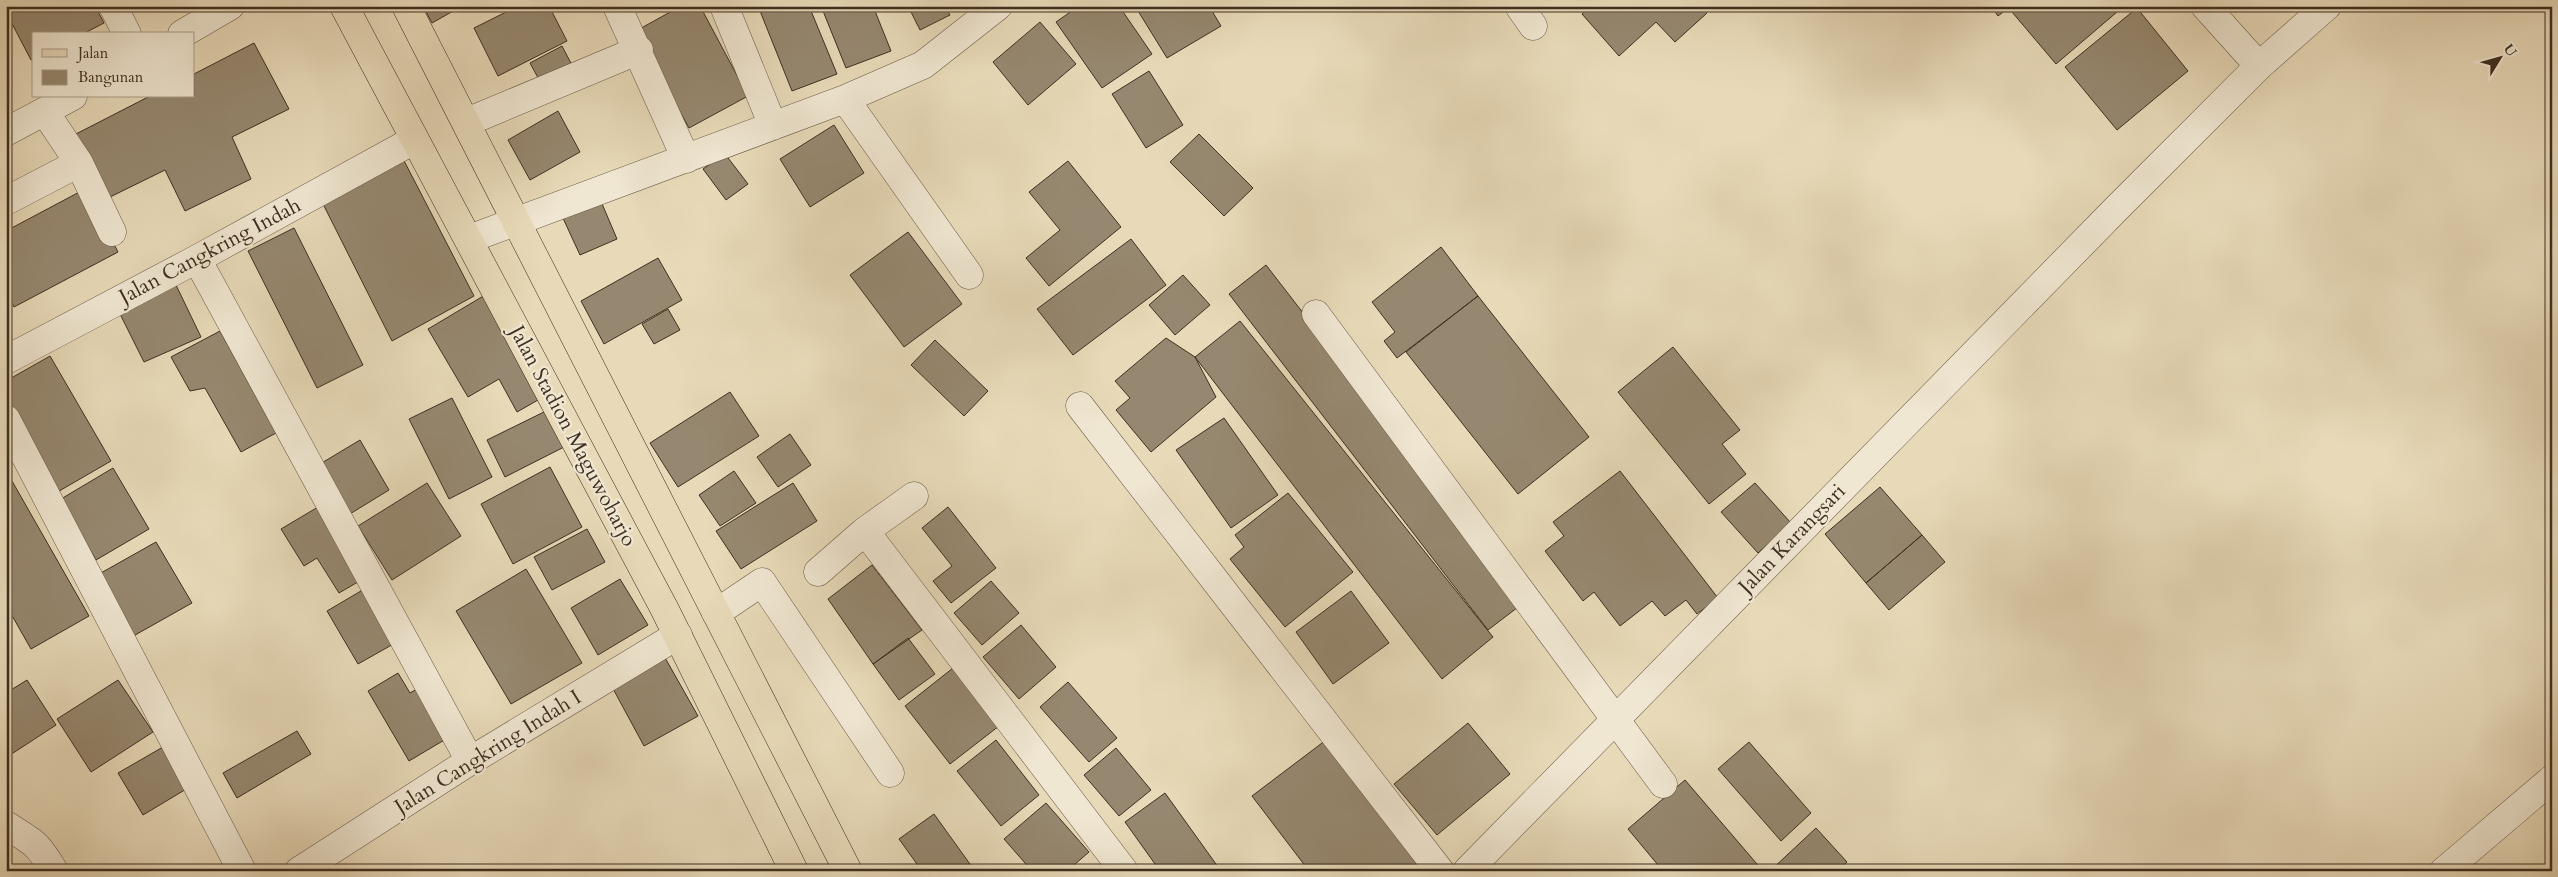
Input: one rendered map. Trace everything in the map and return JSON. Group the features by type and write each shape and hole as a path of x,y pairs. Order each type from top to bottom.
{"main road":[{"name":"Jalan Stadion Maguwoharjo","path":"344,6 678,635 794,871"},
{"path":"406,6 467,122 516,222 848,871"}],"street":[{"path":"113,6 126,32"},
{"path":"185,32 230,6"},
{"path":"618,6 686,159"},
{"path":"724,6 773,126"},
{"path":"469,239 845,99 923,65 998,6"},
{"path":"2205,6 2259,66"},
{"name":"Jalan Karangsari","path":"1468,871 2117,208 2259,66 2327,6"},
{"path":"467,122 639,50"},
{"path":"6,132 70,98"},
{"path":"845,99 970,275"},
{"path":"46,112 79,163 112,232"},
{"name":"Jalan Cangkring Indah","path":"6,360 198,259 414,140"},
{"path":"6,201 79,163"},
{"path":"198,259 470,761"},
{"path":"1316,314 1663,784"},
{"path":"1080,406 1440,871"},
{"path":"6,419 242,871"},
{"path":"818,572 865,531 914,496"},
{"path":"865,531 1124,871"},
{"path":"716,613 762,582 890,773"},
{"name":"Jalan Cangkring Indah I","path":"299,871 470,761 678,635"},
{"path":"2444,871 2552,779"},
{"path":"6,826 37,844 54,871"}],"building":[{"path":"6,6 95,6 104,23 87,32 32,32 31,60 6,12"},
{"path":"423,6 462,6 432,23"},
{"path":"518,6 549,6 567,41 498,76 474,28"},
{"path":"681,6 700,6 748,96 689,128 636,31"},
{"path":"758,6 809,6 837,74 792,91"},
{"path":"821,6 873,6 891,51 846,68"},
{"path":"908,6 945,6 950,15 920,30"},
{"path":"1079,6 1119,6 1152,54 1102,88 1056,22"},
{"path":"1135,6 1209,6 1221,26 1167,58"},
{"path":"1591,6 1700,6 1707,13 1675,42 1656,22 1619,56 1582,14"},
{"path":"1991,6 2011,6 1998,16"},
{"path":"2018,6 2112,6 2117,12 2056,64 2012,12"},
{"path":"2137,8 2188,71 2117,130 2065,67"},
{"path":"1040,22 1076,64 1028,105 993,62"},
{"path":"254,43 289,109 232,137 251,179 185,211 165,170 108,198 74,135 146,98 195,98 195,73"},
{"path":"562,46 574,69 542,85 530,63"},
{"path":"1149,71 1183,125 1146,148 1112,94"},
{"path":"558,111 580,152 530,180 508,140"},
{"path":"834,125 864,173 810,207 780,159"},
{"path":"1199,134 1253,188 1224,216 1170,162"},
{"path":"400,153 474,296 392,341 319,196"},
{"path":"725,154 748,184 726,200 703,169"},
{"path":"1068,161 1121,227 1049,286 1026,258 1060,230 1029,192"},
{"path":"85,189 118,252 14,307 6,291 6,231"},
{"path":"600,199 617,239 580,255 562,216"},
{"path":"294,228 363,365 317,388 248,251"},
{"path":"908,232 962,304 904,347 850,275"},
{"path":"1131,239 1166,285 1073,355 1037,309"},
{"path":"1441,247 1478,296 1397,358 1384,341 1395,332 1372,302"},
{"path":"658,258 682,300 604,344 581,301"},
{"path":"1266,265 1526,601 1488,630 1229,294"},
{"path":"1183,275 1210,305 1175,335 1149,305"},
{"path":"176,285 201,337 144,362 119,312"},
{"path":"485,295 545,396 517,412 499,379 468,397 428,329"},
{"path":"1478,296 1589,437 1518,494 1406,352"},
{"path":"668,309 680,330 654,344 642,324"},
{"path":"1240,321 1493,637 1442,679 1195,357"},
{"path":"220,331 276,433 241,452 205,388 190,391 171,357"},
{"path":"1166,338 1195,357 1216,397 1151,452 1116,410 1130,398 1115,381"},
{"path":"935,340 988,391 964,416 911,365"},
{"path":"1673,347 1740,430 1722,444 1746,474 1709,504 1618,392"},
{"path":"50,356 111,461 54,494 6,410 6,381"},
{"path":"730,392 759,436 678,487 650,443"},
{"path":"452,398 492,477 449,499 409,419"},
{"path":"550,409 568,445 505,477 487,440"},
{"path":"1224,418 1278,495 1231,528 1176,450"},
{"path":"790,434 811,465 778,487 757,457"},
{"path":"360,440 389,490 345,517 315,467"},
{"path":"550,467 582,527 513,564 481,504"},
{"path":"113,468 149,529 96,560 61,499"},
{"path":"734,471 756,503 720,526 699,495"},
{"path":"1620,471 1718,598 1697,614 1686,600 1665,616 1652,601 1620,626 1594,592 1583,601 1545,551 1564,536 1553,522"},
{"path":"12,481 89,616 31,649 6,605 6,484"},
{"path":"427,483 461,536 392,580 358,526"},
{"path":"793,483 817,521 741,569 716,531"},
{"path":"1755,483 1791,523 1758,553 1721,512"},
{"path":"1880,487 1922,535 1866,583 1825,534"},
{"path":"1288,493 1353,572 1285,627 1230,559 1244,547 1235,535"},
{"path":"318,507 363,579 339,593 317,558 304,566 281,529"},
{"path":"948,507 996,568 951,603 933,581 952,566 922,528"},
{"path":"587,529 605,562 552,590 534,557"},
{"path":"1922,535 1945,562 1889,610 1866,583"},
{"path":"156,542 192,603 128,639 92,578"},
{"path":"872,565 922,630 873,664 828,599"},
{"path":"526,569 582,663 511,704 456,611"},
{"path":"620,579 648,625 598,655 571,608"},
{"path":"991,581 1019,613 982,645 954,613"},
{"path":"366,588 397,642 358,664 327,611"},
{"path":"1351,591 1389,643 1333,684 1296,632"},
{"path":"1021,625 1056,667 1019,699 983,657"},
{"path":"908,638 935,674 899,700 873,664"},
{"path":"664,656 698,716 644,746 611,685"},
{"path":"953,668 999,726 950,764 905,706"},
{"path":"398,673 410,693 422,686 451,736 409,761 368,691"},
{"path":"27,680 56,725 7,757 6,693"},
{"path":"118,680 153,732 91,772 57,719"},
{"path":"1068,682 1117,738 1089,762 1040,707"},
{"path":"1468,723 1510,774 1437,835 1394,784"},
{"path":"297,731 311,754 237,798 223,773"},
{"path":"996,740 1039,795 1001,826 957,771"},
{"path":"1326,740 1426,871 1309,871 1252,796"},
{"path":"1749,742 1811,813 1781,841 1718,769"},
{"path":"163,747 188,788 143,815 118,773"},
{"path":"1116,748 1151,790 1119,816 1084,775"},
{"path":"1685,780 1763,871 1663,871 1628,829"},
{"path":"1165,793 1221,871 1160,871 1125,822"},
{"path":"1046,803 1089,852 1067,871 1032,871 1004,839"},
{"path":"934,814 975,871 922,871 899,839"},
{"path":"1816,828 1847,862 1838,871 1770,871"}]}
